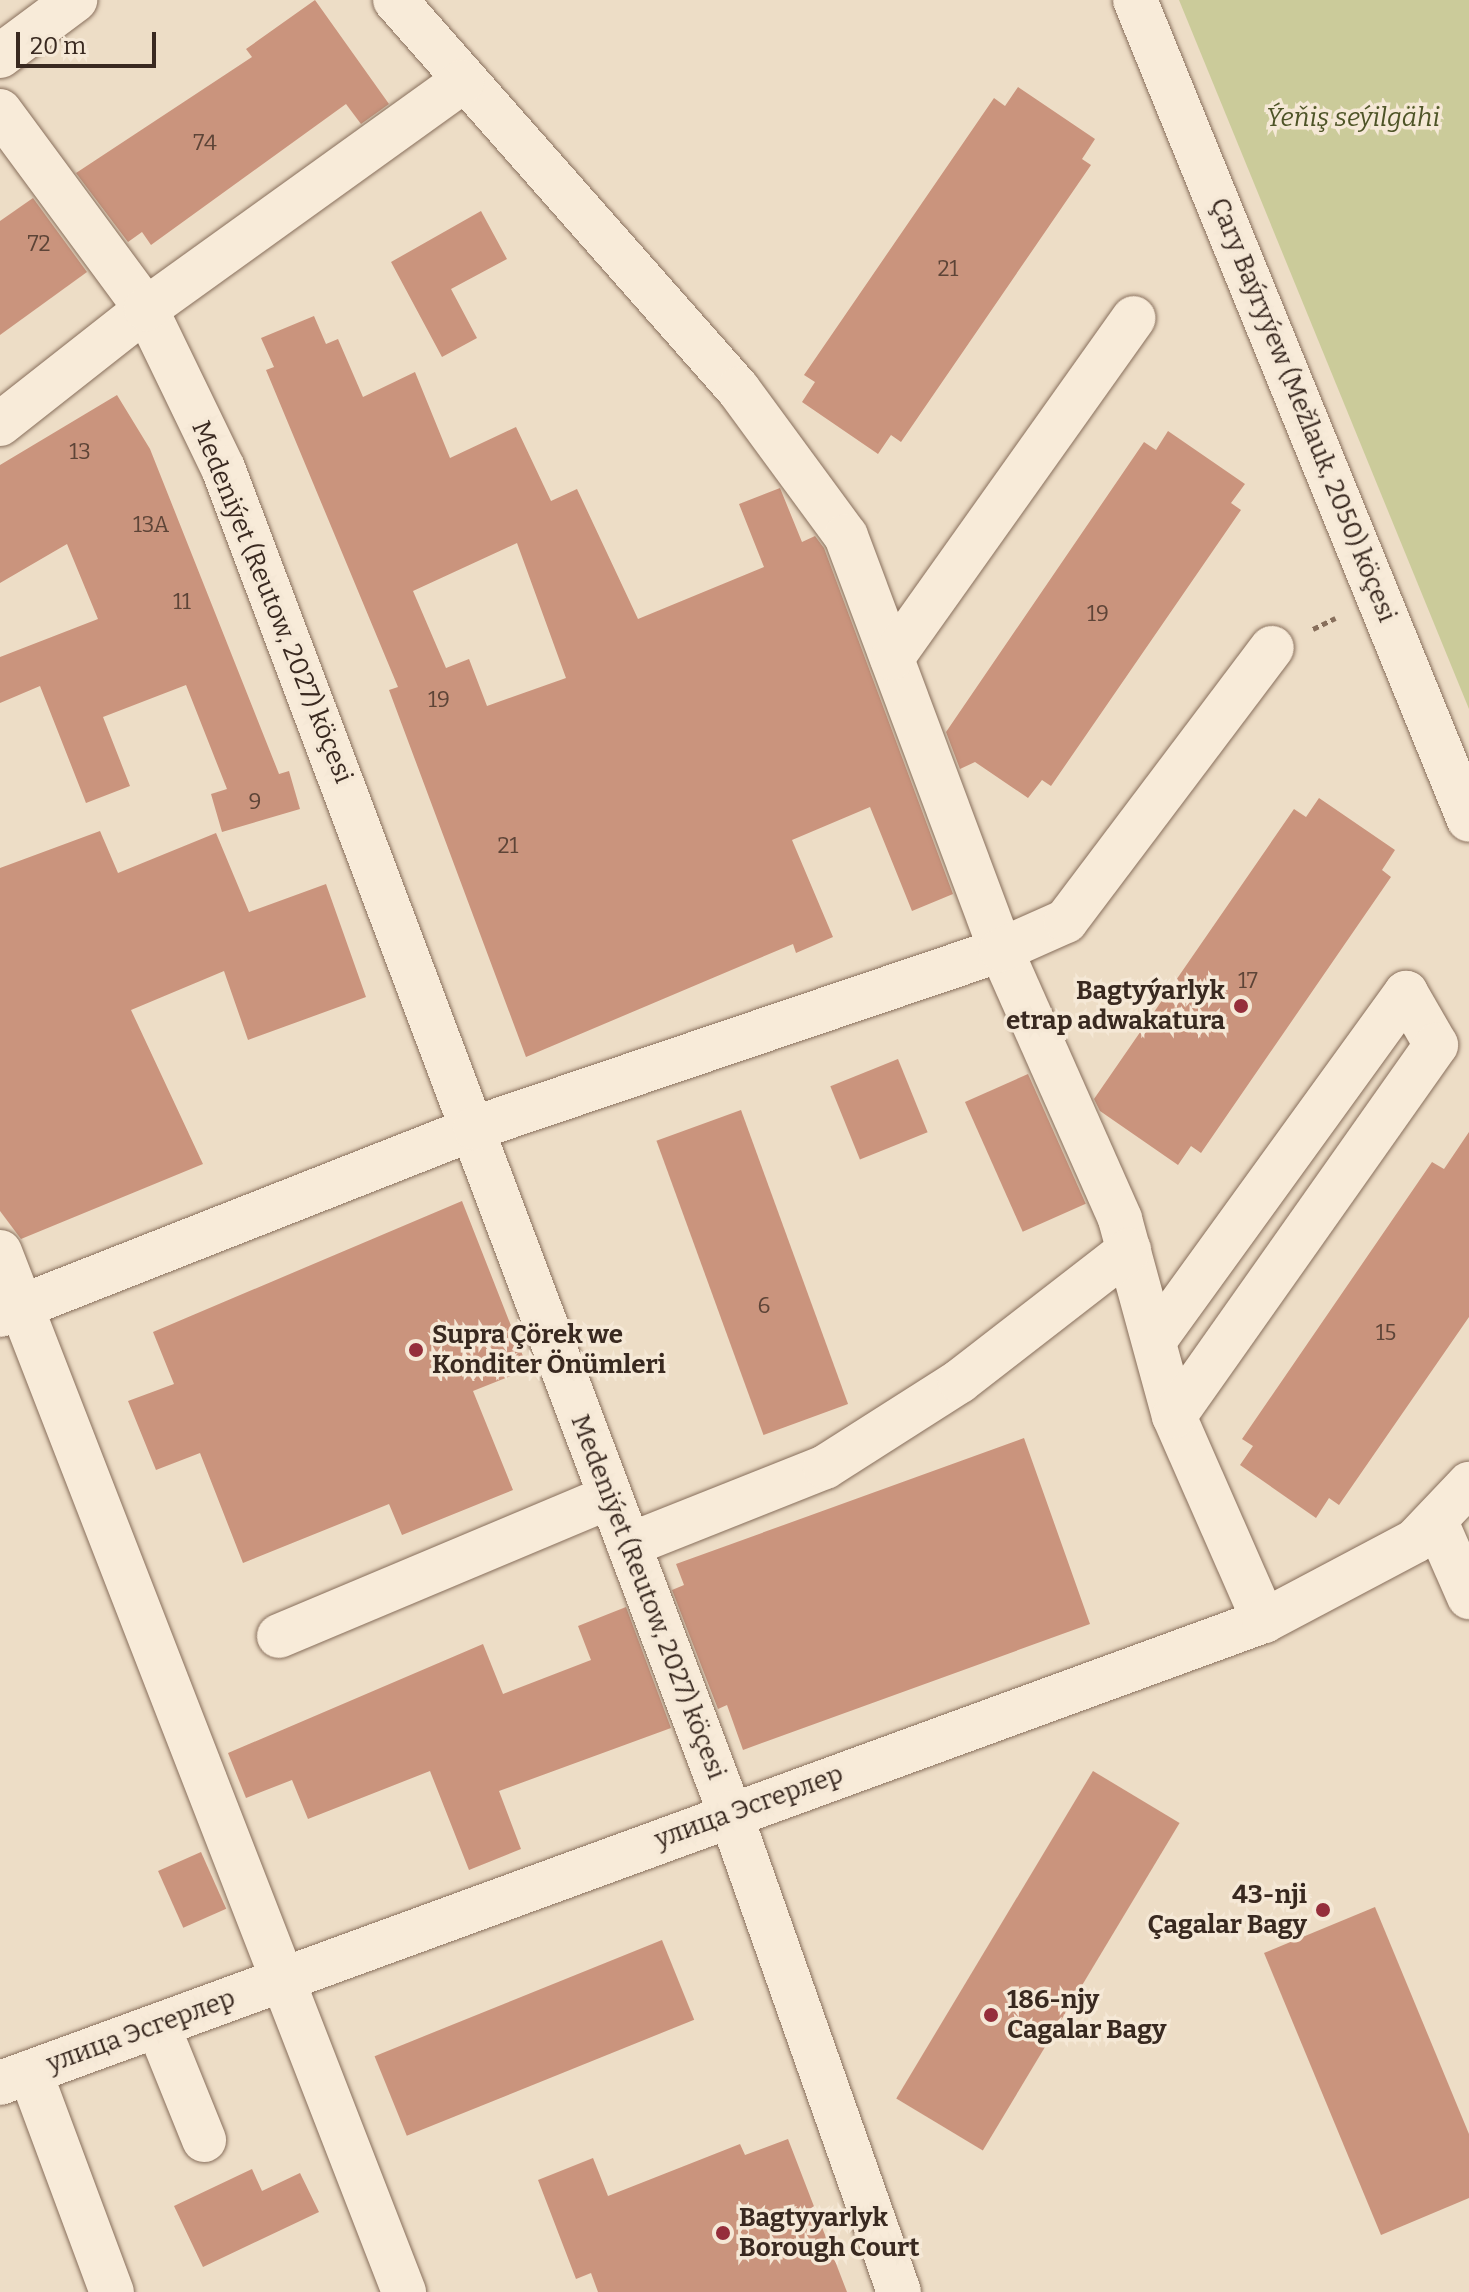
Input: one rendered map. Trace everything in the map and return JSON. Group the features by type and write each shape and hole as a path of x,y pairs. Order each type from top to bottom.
{"street":[{"path":"0,56 75,0"},
{"path":"395,0 462,82 793,457 846,536 1001,950 1129,1250 1174,1416 1264,1621"},
{"name":"Çary Baýryýew (Mežlauk, 2050) köçesi","path":"1135,0 1469,820"},
{"path":"0,424 146,309 462,82"},
{"name":"Medeniýet (Reutow, 2027) köçesi","path":"0,111 146,309 223,468 475,1128 609,1497 730,1813 899,2292"},
{"path":"892,658 1134,318"},
{"path":"12,1312 475,1128 1001,950 1066,921 1272,648"},
{"path":"1154,1341 1406,993 1436,1045 1174,1416"},
{"path":"629,1545 825,1467 960,1381 1129,1250"},
{"path":"0,1252 12,1312 282,1978 404,2292"},
{"name":"улица Эсгерлер","path":"15,2078 730,1813 1264,1621 1375,1566 1437,1524 1469,1484"},
{"path":"279,1636 609,1497"},
{"path":"1437,1524 1469,1597"},
{"path":"158,2026 204,2140"},
{"path":"15,2078 112,2292"}],"path":[{"path":"1272,648 1380,597"}],"green space":[{"name":"Ýeňiş seýilgähi","path":"1179,0 1469,0 1469,709"}],"building":[{"path":"315,0 389,104 361,124 346,104 151,245 142,232 128,242 76,173 252,57 246,49"},
{"path":"1018,87 1095,139 1082,159 1091,165 901,442 891,435 878,454 802,402 815,382 804,375 994,98 1005,106"},
{"path":"33,198 87,272 0,335 0,221"},
{"path":"481,211 507,259 451,289 477,338 442,357 391,262"},
{"path":"314,316 326,344 338,339 363,397 415,372 450,458 516,427 551,501 577,489 638,619 764,567 739,504 780,488 802,542 815,536 824,548 953,894 912,911 870,807 792,840 833,937 796,953 793,944 526,1057 389,690 398,687 266,370 274,367 261,338","holes":["517,543 566,678 487,706 469,659 446,668 413,591"]},
{"path":"117,395 150,449 279,774 289,771 300,809 222,832 211,794 227,789 186,685 103,717 130,786 86,803 40,686 0,703 0,657 98,619 67,544 0,583 0,465"},
{"path":"1168,431 1245,484 1231,503 1241,510 1051,786 1042,780 1028,798 975,762 960,769 946,732 1144,442 1156,450"},
{"path":"1319,798 1395,850 1382,870 1391,877 1201,1153 1191,1146 1178,1165 1100,1111 1094,1099 1294,809 1306,817"},
{"path":"100,831 118,873 216,833 249,912 326,884 366,997 248,1040 224,971 131,1010 203,1164 21,1239 0,1211 0,868"},
{"path":"898,1059 928,1132 860,1160 830,1086"},
{"path":"1028,1074 1086,1204 1023,1232 965,1102"},
{"path":"741,1110 848,1404 763,1435 656,1141"},
{"path":"1469,1132 1469,1317 1339,1505 1329,1498 1316,1518 1240,1465 1253,1446 1242,1439 1432,1162 1444,1169"},
{"path":"462,1201 528,1369 473,1391 513,1490 402,1535 389,1504 243,1563 200,1453 156,1470 128,1401 174,1384 153,1332"},
{"path":"1024,1438 1090,1624 743,1750 727,1705 718,1709 672,1590 684,1585 676,1564"},
{"path":"626,1607 671,1728 499,1791 521,1849 469,1870 430,1771 308,1819 292,1780 246,1798 228,1753 483,1644 503,1694 591,1660 578,1626"},
{"path":"1093,1771 1180,1823 983,2150 896,2098"},
{"path":"201,1852 226,1909 183,1928 158,1871"},
{"path":"1375,1907 1469,2134 1469,2198 1381,2235 1264,1953"},
{"path":"662,1940 694,2020 407,2136 375,2056"},
{"path":"788,2139 847,2292 598,2292 591,2273 576,2279 538,2180 593,2158 608,2196 740,2144 745,2155"},
{"path":"252,2169 262,2191 300,2173 319,2212 203,2267 174,2206"}],"place":[{"name":"Bagtyýarlyk etrap adwakatura","path":"1241,1006"},
{"name":"Supra Çörek we Konditer Önümleri","path":"416,1350"},
{"name":"43-nji Çagalar Bagy","path":"1323,1910"},
{"name":"186-njy Cagalar Bagy","path":"991,2015"},
{"name":"Bagtyyarlyk Borough Court","path":"723,2233"}]}
